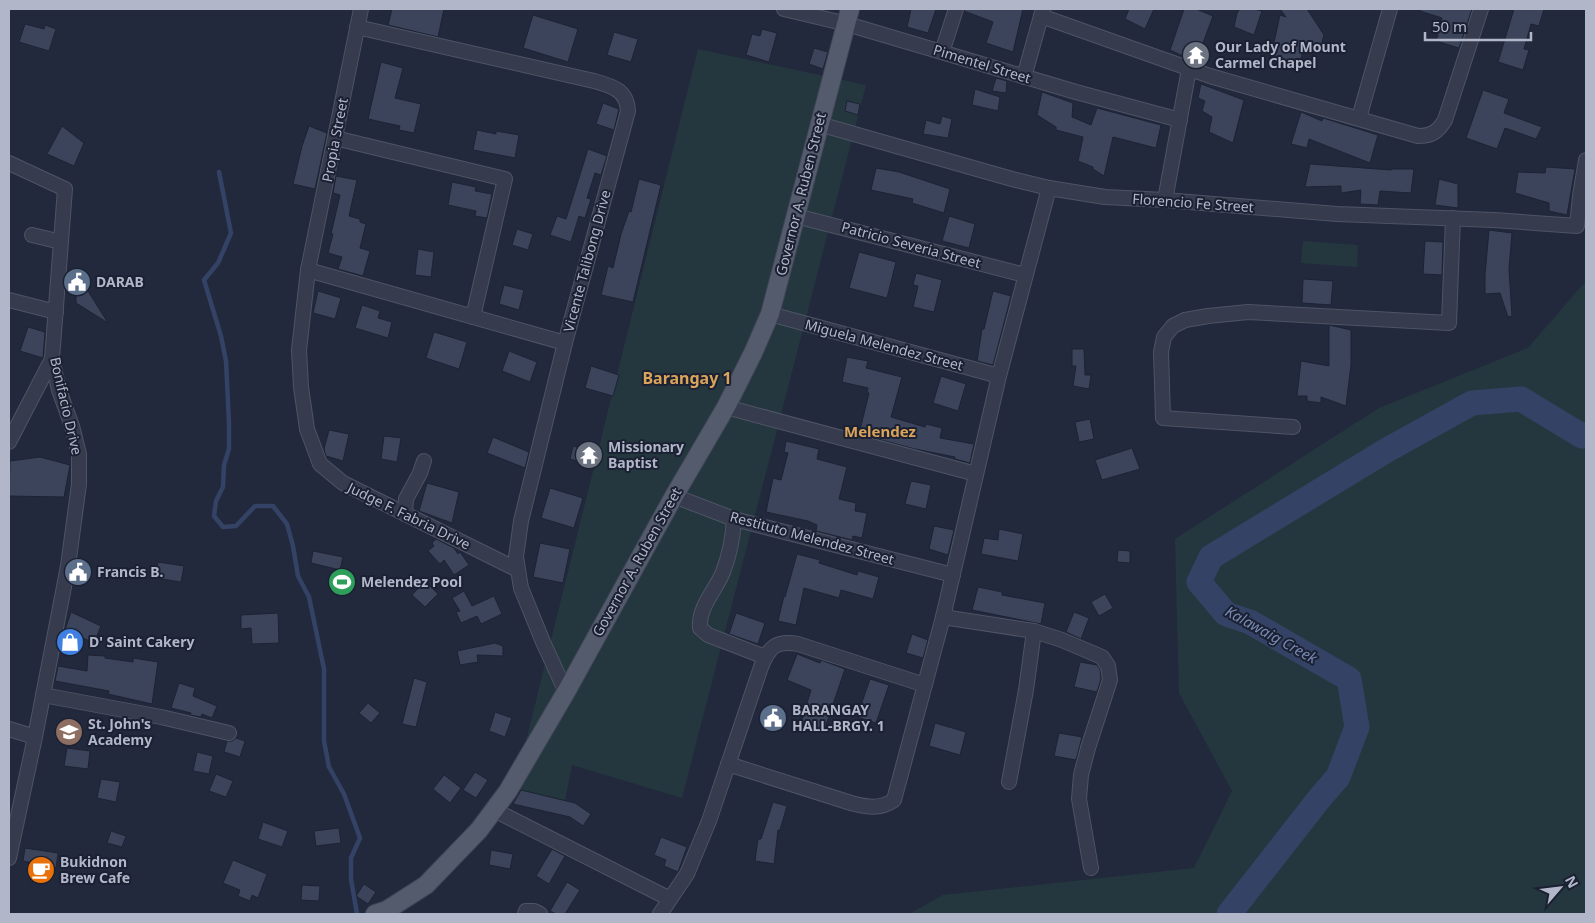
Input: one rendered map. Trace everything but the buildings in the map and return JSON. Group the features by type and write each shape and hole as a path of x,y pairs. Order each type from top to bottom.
{"main road":[{"name":"Governor A. Ruben Street","path":"375,914 388,910 426,885 478,830 508,791 566,692 674,496 726,407 770,314 848,16"}],"street":[{"name":"Propia Street","path":"308,270 361,9"},
{"name":"Pimentel Street","path":"784,9 848,16 942,52 1024,77 1180,120"},
{"path":"942,52 956,9"},
{"path":"1359,118 1390,9"},
{"path":"1024,77 1042,12 1210,76 1418,136 1434,134 1441,128 1445,120 1481,9"},
{"name":"Vicente Talibong Drive","path":"357,27 594,81 614,87 626,97 628,111 565,343 521,521 516,557 521,588 542,642 566,692"},
{"path":"1165,200 1189,68"},
{"name":"Florencio Fe Street","path":"819,124 1049,188 1105,197 1337,214 1494,220 1577,226 1586,160"},
{"path":"335,138 505,179 474,317"},
{"name":"Bonifacio Drive","path":"9,163 65,189 52,359 59,390 72,426 79,454 79,484 68,566 35,737 9,858"},
{"path":"728,764 869,807 884,806 894,800 943,617 999,376 1049,188"},
{"name":"Patricio Severia Street","path":"796,216 1025,275"},
{"path":"1293,427 1163,418 1161,352 1164,337 1173,326 1185,320 1248,312 1449,323 1453,218"},
{"path":"32,235 60,242"},
{"path":"308,270 565,343"},
{"name":"Judge F. Fabria Drive","path":"308,270 299,350 301,387 306,429 320,464 343,483 518,570"},
{"path":"9,300 56,312"},
{"name":"Miguela Melendez Street","path":"770,314 999,376"},
{"path":"9,442 52,359"},
{"path":"726,407 976,474"},
{"path":"405,514 406,499 420,473 424,461"},
{"name":"Restituto Melendez Street","path":"674,496 734,519 953,575"},
{"path":"734,519 732,542 723,573 699,618 700,628 708,634 765,657"},
{"path":"943,617 1034,631 1062,640 1102,657 1110,673 1110,680 1081,775 1080,799 1090,868"},
{"path":"1010,782 1034,631"},
{"path":"660,914 687,874 709,821 765,657 775,646 784,642 798,644 925,685"},
{"path":"43,695 161,717 229,733"},
{"path":"9,729 35,737"},
{"path":"494,810 670,899"},
{"path":"525,914 526,911 540,914"}],"shaded area":[{"path":"698,49 866,85 682,798 572,765 565,800 514,789"},
{"path":"1303,241 1358,245 1357,267 1301,263"},
{"path":"1586,281 1586,914 909,914 943,895 1194,868 1232,791 1179,693 1175,539 1379,408 1528,348"}],"waterway":[{"path":"219,172 231,233 218,263 204,280 221,336 226,361 229,449 224,465 223,487 216,501 214,516 223,527 236,526 255,506 273,506 287,524 298,576 309,597 324,669 324,741 329,767 344,794 360,838 351,858 351,879 357,914"},
{"name":"Kalawaig Creek","path":"1229,914 1338,777 1357,727 1349,679 1250,622 1226,614 1199,582 1211,557 1387,450 1472,403 1521,399 1582,436 1586,435"}],"place":[{"name":"Our Lady of Mount Carmel Chapel","path":"1196,55"},
{"name":"DARAB","path":"77,282"},
{"name":"Missionary Baptist","path":"589,455"},
{"name":"Francis B.","path":"78,572"},
{"name":"Melendez Pool","path":"342,582"},
{"name":"D' Saint Cakery","path":"70,642"},
{"name":"BARANGAY HALL-BRGY. 1","path":"773,718"},
{"name":"St. John's Academy","path":"69,732"},
{"name":"Bukidnon Brew Cafe","path":"41,870"}],"district":[{"name":"Barangay 1","path":"687,378"},
{"name":"Melendez","path":"880,432"}]}
